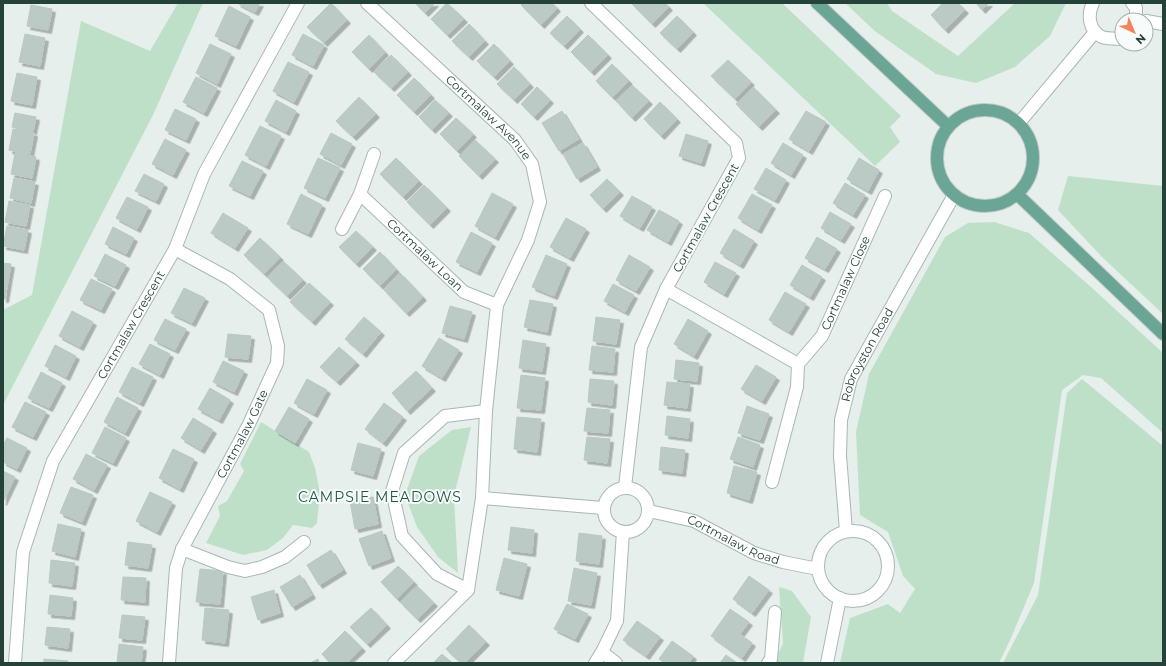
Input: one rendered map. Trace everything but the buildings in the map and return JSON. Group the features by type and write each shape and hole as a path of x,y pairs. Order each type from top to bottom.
{"main road":[{"path":"817,3 948,126"},
{"path":"996,110 1019,123 1032,144 1031,174 1017,194 1003,203 981,206 964,201 954,195 940,176 938,147 948,126 968,112 996,110"},
{"path":"1017,194 1163,334"}],"street":[{"name":"Cortmalaw Crescent","path":"15,663 22,552 53,461 175,249 204,174 298,3"},
{"name":"Cortmalaw Avenue","path":"367,3 515,140 532,164 540,202 528,240 496,306"},
{"name":"Cortmalaw Crescent","path":"591,3 736,143 740,158 666,288 641,347 625,487"},
{"path":"1093,3 1090,10 1089,20 1096,32 1103,37 1114,38"},
{"path":"1132,3 1137,12"},
{"path":"1019,123 1096,32"},
{"path":"342,229 360,194 374,154"},
{"name":"Cortmalaw Loan","path":"360,194 464,292 496,306"},
{"name":"Robroyston Road","path":"846,531 840,442 841,420 851,378 954,195"},
{"name":"Cortmalaw Close","path":"798,364 822,336 885,196"},
{"name":"Cortmalaw Gate","path":"169,663 176,568 182,549 249,424 277,363 278,346 268,310 230,279 175,249"},
{"path":"666,288 798,364 797,387 772,482"},
{"path":"394,663 468,590 482,498 486,412 496,306"},
{"path":"468,590 437,574 402,536 392,491 404,453 445,416 486,412"},
{"path":"625,487 632,488 639,492 648,503 647,518 638,529 631,532 617,531 611,527 604,515 604,508 608,496 625,487"},
{"path":"482,498 604,508"},
{"name":"Cortmalaw Road","path":"648,511 694,522 754,553 783,562 818,569"},
{"path":"846,531 864,533 874,538 882,547 887,556 887,577 884,584 868,598 859,601 840,598 827,590 820,580 818,569 820,552 828,542 846,531"},
{"path":"595,663 602,652 617,620 623,532"},
{"path":"182,549 228,567 245,571 262,567 285,557 304,542"},
{"path":"827,663 840,598"},
{"path":"768,663 771,659 776,612"},
{"path":"602,652 616,663"}],"green space":[{"path":"178,3 203,3 153,115 3,405 3,310 32,295 81,21 150,51"},
{"path":"703,3 782,3 901,116 890,127 900,142 875,166"},
{"path":"845,3 887,3 892,11 958,56 1015,3 1066,3 1050,36 1015,67 976,83 936,74 876,32"},
{"path":"1068,176 1163,186 1163,314 1102,257 1058,210"},
{"path":"994,222 1029,233 1163,353 1163,433 1101,378 1083,375 1062,390 1034,583 999,663 840,663 850,618 888,604 900,613 915,589 903,576 888,532 860,515 856,432 869,374 945,237 968,223"},
{"path":"1082,379 1163,446 1163,663 1003,663 1038,595 1067,393"},
{"path":"261,422 309,452 315,468 320,493 317,523 312,528 293,525 283,538 267,550 243,555 206,543 220,516 218,506 227,501 244,471 240,464"},
{"path":"471,427 454,496 458,573 438,557 417,527 405,495 419,456 452,430"},
{"path":"779,587 792,591 811,617 803,663 774,663 783,643"}],"district":[{"name":"CAMPSIE MEADOWS","path":"380,497"}]}
